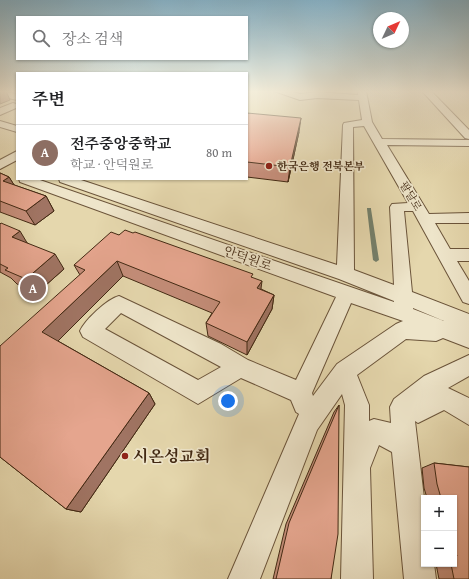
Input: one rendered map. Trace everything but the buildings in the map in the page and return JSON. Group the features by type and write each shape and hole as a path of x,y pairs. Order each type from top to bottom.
{"street":[{"path":"0,118 16,122"},
{"name":"팔달로","path":"366,118 367,122 446,255 469,297"},
{"path":"451,118 469,136"},
{"path":"308,422 301,393 345,284 348,124 367,122"},
{"path":"0,124 16,129"},
{"path":"379,142 469,143"},
{"path":"7,162 16,175"},
{"name":"안덕원로","path":"29,180 345,284 404,297 469,322"},
{"name":"안덕원로","path":"68,180 345,284 404,322 463,334"},
{"path":"244,579 308,422 345,371 404,322 404,297 397,207 421,213 469,218"},
{"path":"446,255 469,255"},
{"path":"240,367 198,393 90,331 119,303 240,367 301,393"},
{"path":"420,579 404,446 402,407 432,384 469,365"},
{"path":"345,371 357,405 357,579"},
{"path":"408,402 418,411 430,403 445,398 469,413"},
{"path":"358,467 368,439 374,431 390,435 404,446"}],"waterway":[{"path":"369,209 376,260"}],"place":[{"name":"한국은행 전북본부","path":"269,166"},
{"name":"전주중앙중학교","path":"33,288"},
{"name":"시온성교회","path":"125,456"}]}
